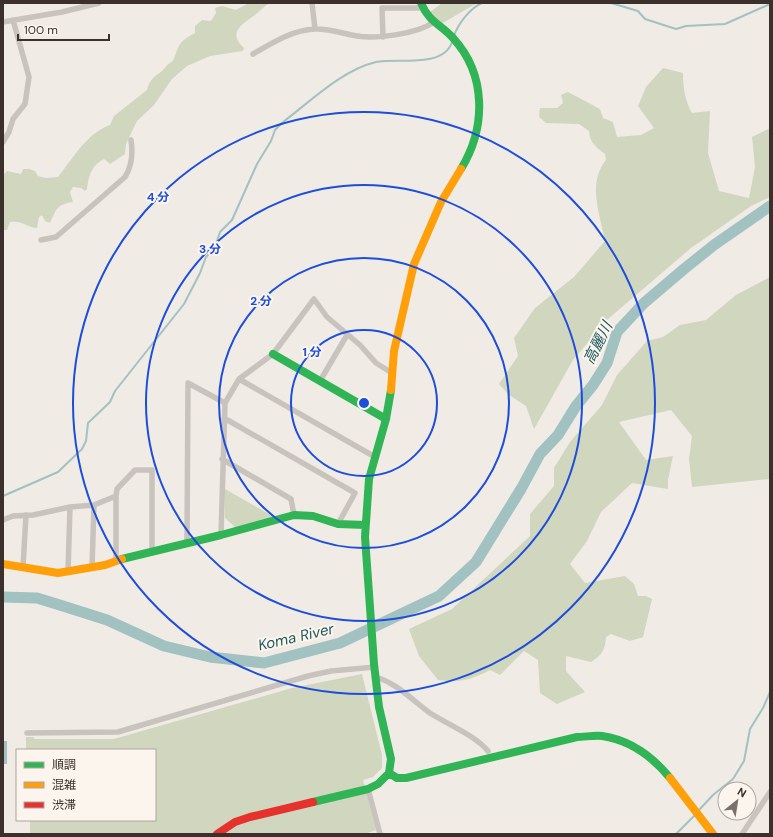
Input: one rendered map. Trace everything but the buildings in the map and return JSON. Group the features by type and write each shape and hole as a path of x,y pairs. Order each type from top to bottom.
{"street":[{"path":"3,22 62,12 99,3"},
{"path":"312,3 315,29"},
{"path":"217,834 231,825 250,817 368,789 378,784 389,773 391,759 379,707 365,537 369,479 386,419 390,396 394,351 414,264 443,197 470,154 477,133 479,119 477,83 473,71 460,45 434,22 422,6 382,8 382,37"},
{"path":"3,142 9,132 13,119 25,104 29,77 13,20"},
{"path":"253,54 279,39 315,29 359,36 382,37 423,28 434,22"},
{"path":"41,240 56,237 125,177 130,170 133,150 131,140"},
{"path":"221,535 224,403 239,379 273,354 314,299 327,317 360,345 376,363 392,373"},
{"path":"320,381 347,335"},
{"path":"273,354 386,419"},
{"path":"239,379 375,457"},
{"path":"187,543 188,383 224,403"},
{"path":"224,418 355,493 338,524"},
{"path":"222,459 292,499 294,515"},
{"path":"116,560 117,489 135,470 152,470 152,552"},
{"path":"3,520 13,516 70,507 94,505 116,496"},
{"path":"92,568 94,505"},
{"path":"68,572 70,507"},
{"path":"23,567 26,515"},
{"path":"3,564 58,573 92,568 116,560 221,535 294,515 313,516 338,524 365,525"},
{"path":"26,733 118,732 308,676 330,671 375,667"},
{"path":"376,677 386,680 430,713 480,743 488,751"},
{"path":"389,773 397,778 406,778 577,737 602,736 625,742 652,759 664,771 713,834"},
{"path":"368,789 380,834"},
{"path":"742,834 770,792"}],"green space":[{"path":"270,3 239,28 237,37 244,48 243,51 210,56 187,66 172,79 154,105 137,121 126,144 125,154 110,164 104,159 96,165 91,171 87,189 85,191 81,188 73,187 70,192 73,202 60,206 55,212 50,223 45,221 42,215 39,217 37,228 21,223 10,222 7,230 3,230 3,175 7,171 21,174 23,169 29,169 35,171 38,176 46,178 58,177 87,140 94,134 110,125 114,116 147,90 152,79 173,61 180,44 195,33 195,26 202,20 211,21 216,13 215,8 222,6 236,10 247,4"},
{"path":"442,3 477,3 441,24 429,13"},
{"path":"663,68 683,73 685,94 692,113 710,111 708,153 719,191 749,198 755,167 752,137 770,128 770,197 751,206 691,248 608,319 573,360 534,429 526,406 509,395 499,384 518,356 514,338 535,308 574,277 605,241 596,199 596,189 600,169 606,160 605,154 592,142 589,131 579,124 546,123 539,117 540,108 557,108 563,103 561,95 568,92 600,109 603,118 613,122 617,137 641,135 654,128 638,106 646,87"},
{"path":"770,277 770,479 692,487 689,459 692,436 671,410 619,422 646,460 673,456 668,480 668,489 632,483 601,512 587,541 570,564 585,583 625,576 634,584 638,596 646,596 652,599 643,637 630,641 611,634 606,637 602,652 591,662 566,656 566,671 585,692 557,704 540,693 538,660 524,651 500,675 490,670 465,680 438,680 419,656 409,629 452,609 530,536 530,514 554,486 554,468 570,442 602,405 617,375 647,341 663,337 680,325 706,320 736,295"},
{"path":"225,489 276,518 236,528 225,518"},
{"path":"362,674 382,755 382,768 373,777 363,780 376,830 365,834 30,834 30,821 156,821 156,749 26,749 26,737 33,737 35,739 114,739 292,688"}],"water":[{"path":"3,741 7,741 7,764 3,764"}],"waterway":[{"path":"454,36 458,26 465,17 482,3"},
{"path":"611,3 638,11 645,19 676,29 686,26 725,24 770,4"},
{"path":"3,496 58,472 82,449 86,441 88,423 110,402 115,391 184,304 200,273 206,257 215,247 220,232 232,220 257,164 271,141 275,130 327,87 363,66 385,61 430,59 440,56 447,50 452,42"},
{"name":"Koma River","path":"3,597 37,598 107,620 164,646 210,657 264,663 340,643 439,596 476,562 521,489 540,454 558,435 576,406 593,385 607,363 617,332 644,303 684,269 714,245 770,206"},
{"path":"699,810 713,795 733,779 744,761 750,729 763,708 770,692"},
{"path":"676,834 696,814"}],"traffic: fast":[{"path":"421,3 431,19 453,38 464,53 472,68 477,85 479,102 475,136 461,169"},
{"path":"273,354 386,419"},
{"path":"313,802 368,789 378,784 389,773 391,759 379,707 374,664 365,537 369,479 386,419 391,390"},
{"path":"122,559 221,535 294,515 313,516 338,524 365,525"},
{"path":"389,773 397,778 406,778 577,737 599,736 622,741 640,750 656,763 670,778"}],"traffic: slow":[{"path":"391,390 394,351 414,264 441,202 461,169"},
{"path":"3,564 58,573 105,565 122,559"},
{"path":"670,778 713,834"}],"traffic: jam":[{"path":"217,834 235,822 313,802"}],"water label":[{"name":"高麗川","path":"598,343"}]}
